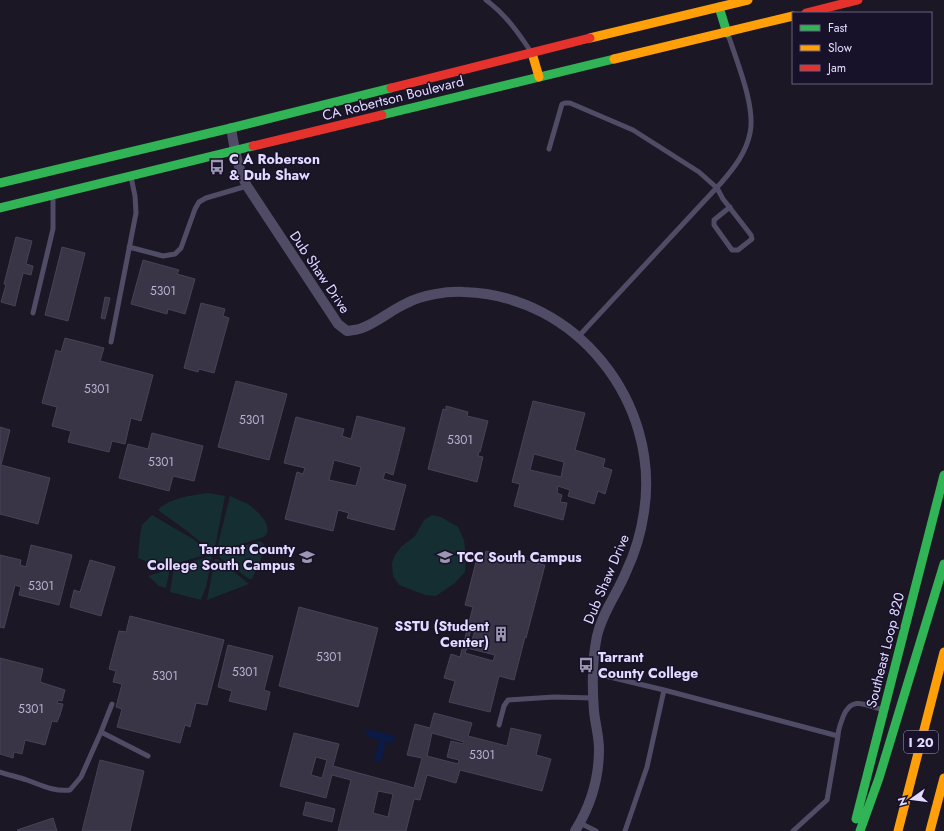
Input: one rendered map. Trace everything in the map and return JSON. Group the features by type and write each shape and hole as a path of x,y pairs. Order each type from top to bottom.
{"main road":[{"name":"CA Robertson Boulevard","path":"0,208 50,183 231,128 592,37 748,0"},
{"path":"810,12 858,0"},
{"path":"719,7 727,33"},
{"name":"CA Robertson Boulevard","path":"0,184 50,183 131,176 792,16"},
{"path":"532,52 539,78"},
{"name":"Southeast Loop 820","path":"851,831 860,808 944,475"},
{"path":"860,831 877,785 944,564"},
{"name":"I 20","path":"898,831 944,652"},
{"path":"930,831 944,778"}],"street":[{"name":"Dub Shaw Drive","path":"231,128 246,186 338,324 347,331 361,329 408,302 429,295 463,292 502,296 544,312 564,325 598,356 612,373 624,393 636,421 644,455 646,484 644,512 638,542 626,573 610,601 597,641 593,673 599,750 598,767 595,785 589,804 578,827"}],"lane":[{"path":"486,0 501,12 532,52"},
{"path":"578,337 717,188 742,156 751,131 751,117 748,99 727,33"},
{"path":"549,149 562,104 565,102 570,103 633,130 699,172 717,188 751,235 752,239 738,250 732,250 714,225 714,220 730,207"},
{"path":"111,342 136,213 135,196 131,176"},
{"path":"33,314 53,229 50,183"},
{"path":"129,247 164,256 175,254 181,248 198,202 206,198 246,186"},
{"path":"593,673 664,690 838,736"},
{"path":"625,831 647,767 664,690"},
{"path":"499,725 504,706 508,700 554,697 594,698"},
{"path":"793,831 827,800 838,730 849,706 860,703 884,710"},
{"path":"0,772 26,779 55,790 70,790 81,777 102,732 112,704"},
{"path":"102,732 148,756"},
{"path":"578,827 596,831"}],"green space":[{"path":"208,493 225,496 215,548 210,550 158,510 162,506 175,500"},
{"path":"230,496 248,504 256,510 264,519 268,528 264,537 220,551 217,548"},
{"path":"152,515 193,539 209,552 209,554 160,568 138,558 142,525"},
{"path":"432,515 441,517 458,527 464,540 466,556 465,572 455,583 436,596 425,595 399,585 393,576 392,563 395,555 401,547 415,536 424,520"},
{"path":"259,541 264,544 265,550 252,579 249,579 219,557 220,553"},
{"path":"210,556 212,558 206,587 201,600 170,592 174,567"},
{"path":"215,559 218,559 249,584 207,600"},
{"path":"170,569 166,588 159,586 148,576"}],"water":[{"path":"367,729 395,736 393,743 386,742 381,762 374,760 379,740 366,736"}],"building":[{"path":"16,237 32,241 26,264 33,266 31,275 23,273 15,306 1,302"},
{"path":"62,247 85,253 68,321 45,315"},
{"path":"143,260 179,270 177,274 195,279 185,314 168,309 167,314 131,304"},
{"path":"105,297 110,298 105,319 101,318"},
{"path":"201,303 225,309 223,316 229,318 214,373 199,369 198,372 184,368"},
{"path":"65,338 104,348 100,361 153,375 141,421 131,418 125,444 112,441 109,452 68,442 71,431 52,426 57,407 42,403 56,350 61,352"},
{"path":"236,381 287,394 269,460 218,447"},
{"path":"533,401 585,413 575,450 605,459 603,467 612,470 605,494 598,491 594,504 568,496 570,490 558,486 557,493 562,495 560,502 567,503 563,520 514,506 520,484 512,482","holes":["534,454 564,462 561,477 530,470"]},
{"path":"446,406 468,412 467,416 488,421 478,456 483,457 477,482 428,469 443,409 446,410"},
{"path":"357,416 405,428 393,475 385,472 383,479 406,485 394,530 347,518 349,513 338,510 333,531 285,519 297,472 303,474 305,468 284,463 296,417 344,429 342,436 351,439","holes":["334,460 361,467 356,486 329,480"]},
{"path":"0,427 10,430 1,465 50,478 38,524 0,514"},
{"path":"152,433 203,446 194,481 173,476 169,491 119,478 128,444 148,449"},
{"path":"31,545 72,555 59,605 19,595 21,587 15,585 4,628 0,627 0,555 21,560 20,565 26,567"},
{"name":"SSTU (Student Center)","path":"486,551 545,565 514,680 499,676 490,712 449,702 455,681 444,678 451,654 460,657 473,607 465,605 478,554 485,556","holes":["471,629 475,630 471,643 468,642","467,648 495,655 493,661 465,653"]},
{"path":"90,560 115,567 101,616 70,607 74,590 80,592"},
{"path":"299,607 378,628 358,707 279,686"},
{"path":"130,616 224,640 207,705 196,703 190,727 185,725 180,743 117,727 122,709 116,707 122,684 113,682 116,671 109,669 119,631 126,632"},
{"path":"228,645 273,656 264,690 270,692 266,710 229,701 232,691 218,687"},
{"path":"0,658 43,669 40,682 65,690 62,701 58,700 57,703 63,704 60,715 57,722 52,721 45,745 25,740 22,754 14,752 13,758 0,754"},
{"path":"434,713 472,723 468,736 507,746 511,728 541,735 536,755 551,759 542,791 460,770 456,783 427,775 420,800 414,799 406,831 338,831 351,780 332,775 326,798 280,786 294,733 339,744 333,766 414,788 422,758 407,755 415,724 430,728","holes":["432,733 464,742 463,744 451,741 447,757 459,760 458,764 427,756","316,757 327,760 322,778 311,775","378,791 393,794 388,817 373,813"]},
{"path":"100,760 144,771 130,831 82,831"},
{"path":"306,802 335,809 332,822 303,815"},
{"path":"53,818 57,831 17,830"}],"traffic: fast":[{"path":"719,7 727,33"},
{"path":"382,115 614,59"},
{"path":"0,183 391,88"},
{"path":"0,208 253,146"},
{"path":"856,819 944,475"},
{"path":"860,831 879,778 944,564"}],"traffic: slow":[{"path":"590,38 748,0"},
{"path":"614,59 792,16"},
{"path":"532,53 539,77"},
{"path":"898,831 944,652"},
{"path":"930,831 944,778"}],"traffic: jam":[{"path":"810,12 858,0"},
{"path":"391,88 590,38"},
{"path":"253,146 382,115"}],"place":[{"name":"C A Roberson & Dub Shaw","path":"217,167"},
{"name":"Tarrant County College South Campus","path":"307,557"},
{"name":"TCC South Campus","path":"445,557"},
{"name":"SSTU (Student Center)","path":"501,634"},
{"name":"Tarrant County College","path":"586,665"}]}
